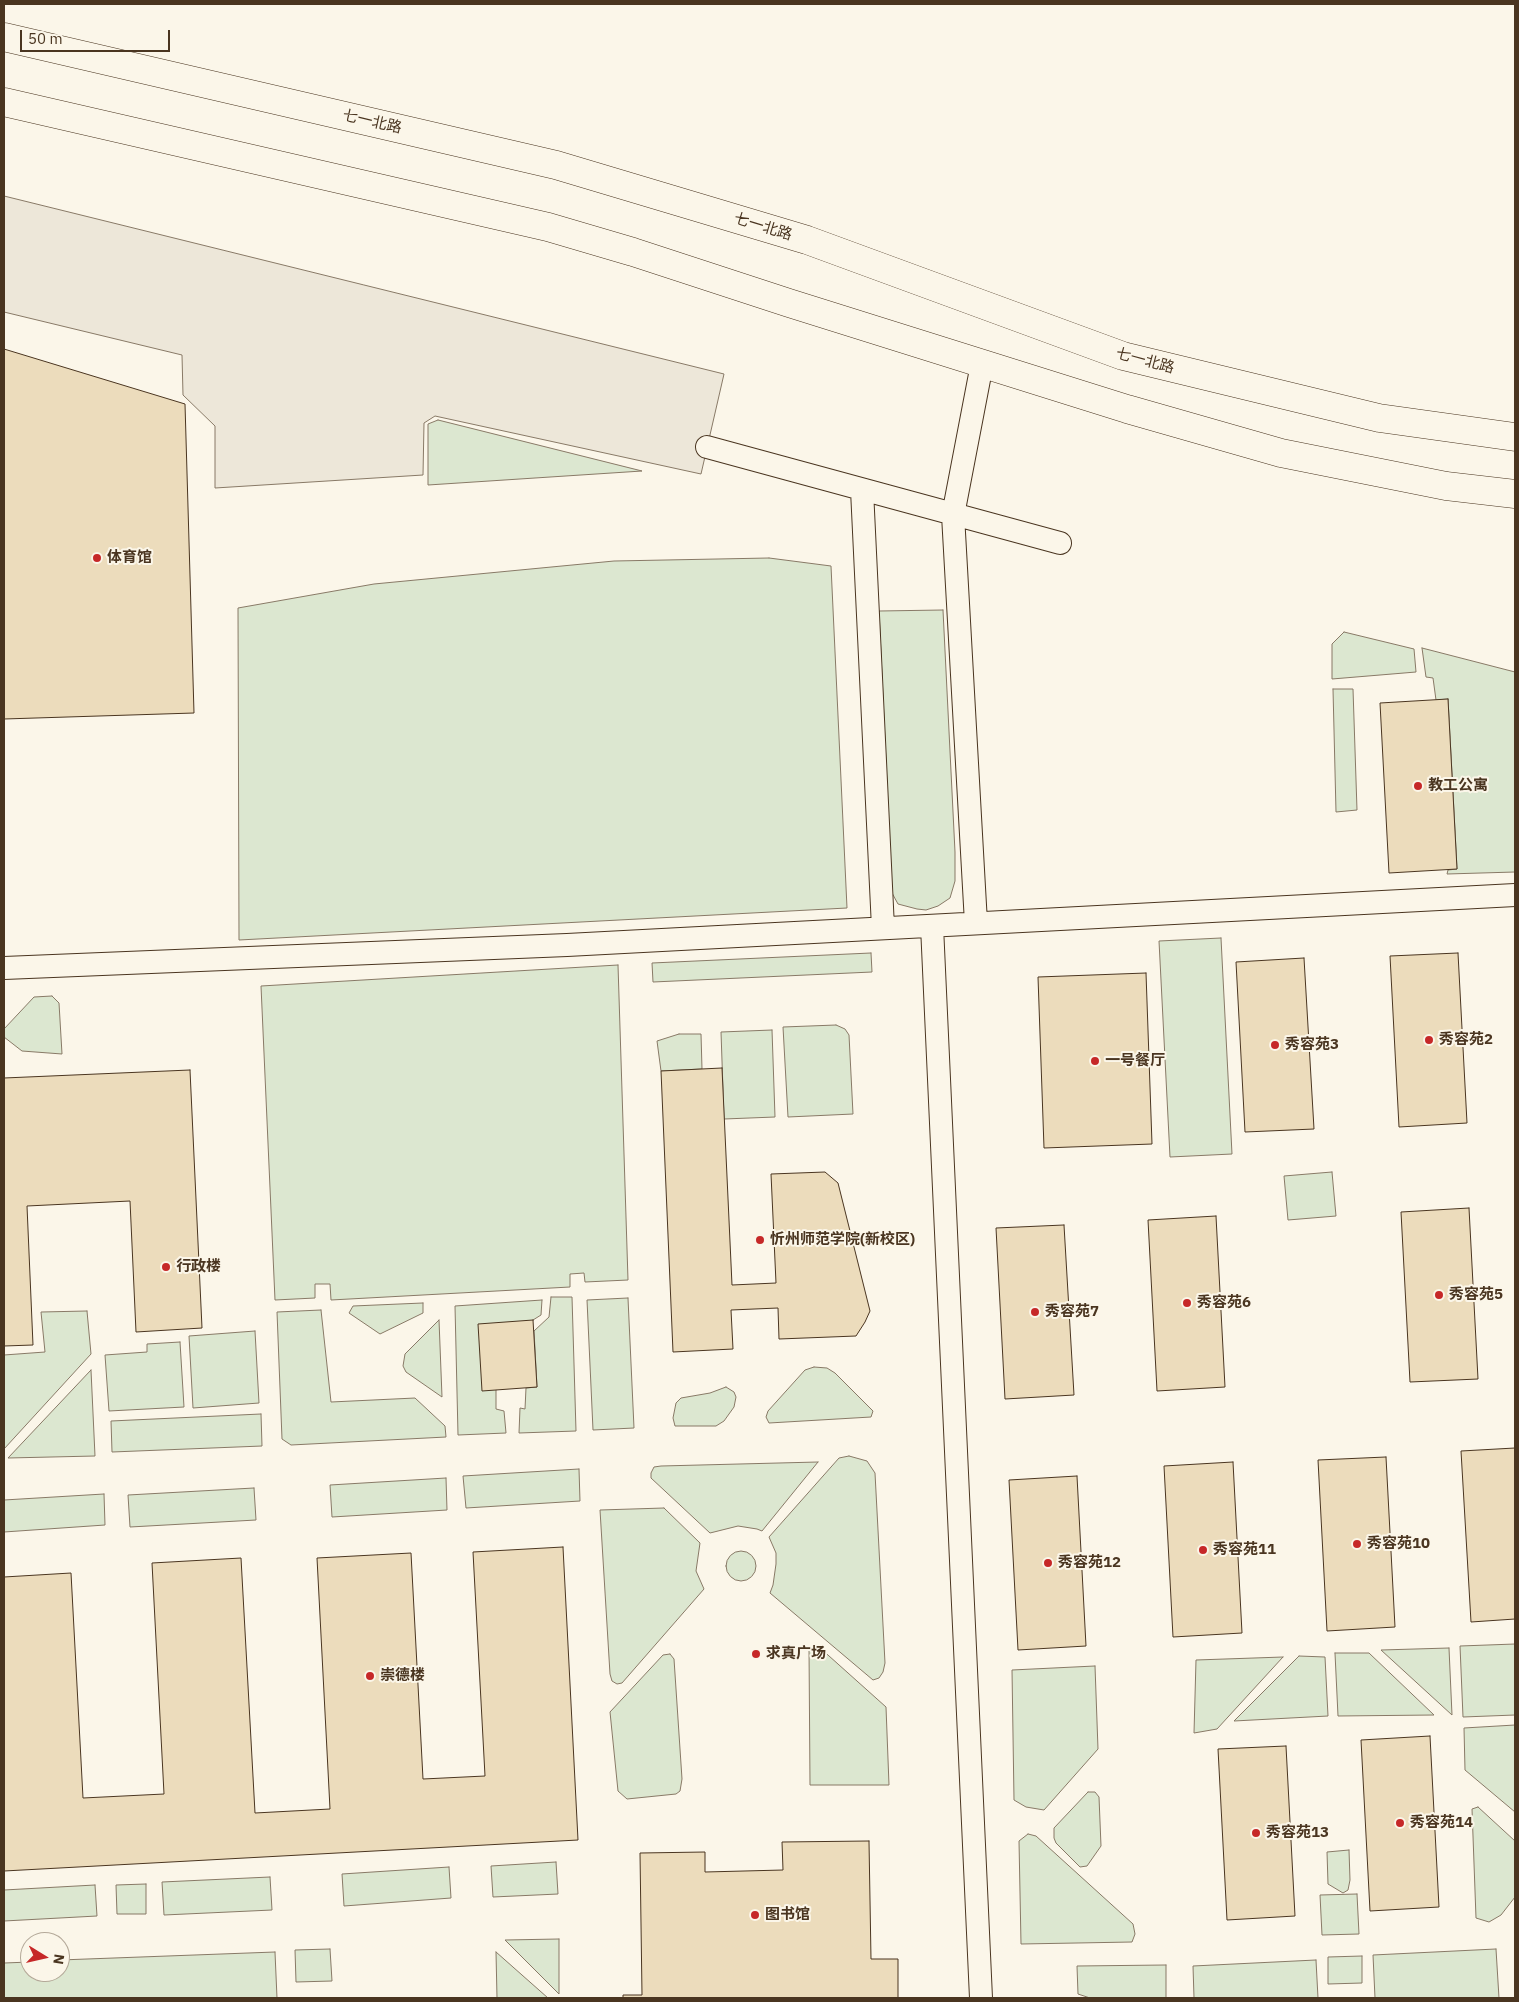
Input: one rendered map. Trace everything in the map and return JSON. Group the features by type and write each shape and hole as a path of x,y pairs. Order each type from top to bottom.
{"main road":[{"name":"七一北路","path":"4,36 556,165 807,240 1123,356 1379,418 1515,437"},
{"path":"4,102 548,227 633,252 1127,409 1281,453 1446,486 1515,494"}],"street":[{"path":"976,923 952,515 982,364"},
{"path":"707,447 1060,544"},
{"path":"862,490 883,928"},
{"path":"4,968 567,945 1515,895"},
{"path":"932,926 981,1998"}],"green space":[{"path":"438,420 642,471 428,485 428,424"},
{"path":"769,558 831,566 847,908 239,940 238,608 374,584 614,561"},
{"path":"943,610 955,881 950,898 938,906 926,910 898,904 892,893 879,611"},
{"path":"1344,632 1414,649 1416,672 1332,679 1332,644"},
{"path":"1422,648 1515,672 1515,872 1447,874 1448,870 1457,869 1448,699 1436,700 1433,678 1426,677"},
{"path":"1333,689 1353,689 1357,810 1336,812"},
{"path":"1221,938 1232,1154 1170,1157 1159,941"},
{"path":"871,953 872,972 653,982 652,963"},
{"path":"618,965 628,1280 585,1282 584,1273 570,1274 570,1287 331,1300 330,1284 315,1284 315,1298 275,1300 261,986"},
{"path":"52,996 59,1003 62,1054 22,1051 4,1037 4,1029 34,997"},
{"path":"836,1025 845,1029 849,1035 853,1114 788,1117 783,1027"},
{"path":"772,1030 775,1117 724,1119 721,1032"},
{"path":"679,1034 701,1034 702,1069 661,1071 657,1041"},
{"path":"1332,1172 1336,1216 1288,1220 1284,1176"},
{"path":"551,1297 572,1297 576,1431 519,1433 520,1408 525,1409 526,1388 537,1387 534,1331 549,1317"},
{"path":"628,1298 634,1428 593,1430 587,1300"},
{"path":"542,1300 541,1315 533,1320 496,1390 496,1409 504,1411 506,1433 458,1435 455,1306"},
{"path":"423,1303 423,1313 380,1334 349,1313 353,1306"},
{"path":"321,1310 331,1402 415,1398 445,1426 446,1437 291,1445 282,1439 277,1312"},
{"path":"87,1311 91,1354 4,1449 4,1355 45,1352 41,1312"},
{"path":"439,1320 442,1397 406,1372 403,1366 405,1354"},
{"path":"255,1331 259,1403 193,1408 189,1336"},
{"path":"180,1342 184,1407 109,1411 105,1355 147,1352 147,1344"},
{"path":"814,1367 827,1368 835,1373 873,1411 871,1417 769,1423 766,1417 768,1411 805,1370"},
{"path":"91,1370 95,1456 8,1458"},
{"path":"726,1387 734,1392 736,1397 734,1407 724,1421 716,1426 675,1426 673,1418 676,1403 681,1398 710,1393"},
{"path":"261,1414 262,1446 112,1452 111,1421"},
{"path":"849,1456 867,1461 875,1473 885,1663 879,1678 873,1680 770,1593 773,1585 776,1553 769,1537 839,1458"},
{"path":"818,1462 762,1531 738,1526 710,1533 651,1478 654,1467 661,1466"},
{"path":"579,1469 580,1501 466,1508 463,1476"},
{"path":"446,1478 447,1510 332,1517 330,1485"},
{"path":"254,1488 256,1520 130,1527 128,1495"},
{"path":"104,1494 105,1525 4,1532 4,1500"},
{"path":"664,1508 700,1543 696,1571 704,1589 622,1683 617,1684 612,1681 610,1674 600,1510"},
{"path":"741,1551 747,1552 755,1560 755,1572 747,1580 741,1581 735,1580 727,1572 726,1566 727,1560 735,1552"},
{"path":"1515,1644 1515,1715 1463,1717 1460,1646"},
{"path":"819,1647 886,1707 889,1785 810,1785 809,1648"},
{"path":"1449,1648 1452,1715 1381,1650"},
{"path":"1335,1653 1369,1653 1434,1715 1338,1716"},
{"path":"670,1654 674,1659 682,1779 680,1791 676,1794 627,1799 618,1791 610,1712 663,1655"},
{"path":"1299,1656 1325,1657 1328,1716 1234,1721"},
{"path":"1283,1657 1217,1729 1194,1733 1196,1660"},
{"path":"1095,1666 1098,1749 1044,1810 1026,1807 1014,1800 1012,1670"},
{"path":"1515,1725 1515,1812 1465,1770 1464,1728"},
{"path":"1088,1792 1095,1792 1099,1797 1101,1846 1087,1866 1080,1867 1056,1843 1054,1828"},
{"path":"1478,1807 1515,1841 1515,1897 1501,1915 1489,1922 1476,1918 1472,1809"},
{"path":"1028,1834 1036,1836 1133,1924 1135,1934 1132,1942 1021,1944 1019,1841"},
{"path":"1349,1850 1350,1880 1348,1890 1343,1893 1328,1884 1327,1852"},
{"path":"556,1862 558,1894 493,1897 491,1866"},
{"path":"449,1867 451,1898 344,1906 342,1874"},
{"path":"270,1877 272,1910 164,1915 162,1882"},
{"path":"146,1884 146,1914 117,1914 116,1885"},
{"path":"95,1885 97,1916 4,1921 4,1890"},
{"path":"1357,1894 1359,1934 1322,1935 1320,1895"},
{"path":"559,1939 559,1994 505,1940"},
{"path":"330,1949 332,1981 296,1982 295,1950"},
{"path":"1496,1949 1499,1998 1375,1998 1373,1955"},
{"path":"275,1952 277,1998 4,1998 4,1963 20,1962 20,1982 70,1982 70,1960"},
{"path":"496,1952 548,1998 497,1998"},
{"path":"1362,1956 1362,1983 1328,1984 1328,1957"},
{"path":"1316,1960 1318,1998 1194,1998 1193,1966"},
{"path":"1166,1965 1166,1998 1090,1998 1078,1994 1077,1966"}],"shaded area":[{"path":"4,196 724,374 701,474 435,416 424,423 423,475 215,488 215,426 183,395 182,355 4,312"}],"building":[{"name":"体育馆","path":"4,349 185,404 194,713 4,719"},
{"name":"教工公寓","path":"1448,699 1457,869 1389,873 1380,703"},
{"name":"秀容苑2","path":"1458,953 1467,1123 1399,1127 1390,956"},
{"name":"秀容苑3","path":"1304,958 1314,1129 1245,1132 1236,962"},
{"name":"一号餐厅","path":"1146,973 1152,1144 1044,1148 1038,977"},
{"path":"722,1068 732,1285 776,1283 771,1174 825,1172 838,1183 870,1311 856,1336 779,1339 778,1308 731,1310 733,1349 673,1352 661,1071"},
{"name":"行政楼","path":"190,1070 202,1328 136,1332 130,1201 27,1206 33,1345 4,1346 4,1078"},
{"name":"秀容苑5","path":"1469,1208 1478,1379 1410,1382 1401,1212"},
{"name":"秀容苑6","path":"1216,1216 1225,1387 1157,1391 1148,1220"},
{"name":"秀容苑7","path":"1064,1225 1074,1395 1005,1399 996,1228"},
{"path":"533,1320 537,1387 482,1391 478,1324"},
{"path":"1515,1448 1515,1619 1471,1622 1461,1451"},
{"name":"秀容苑10","path":"1386,1457 1395,1627 1327,1631 1318,1460"},
{"name":"秀容苑11","path":"1233,1462 1242,1633 1173,1637 1164,1466"},
{"name":"秀容苑12","path":"1077,1476 1086,1646 1018,1650 1009,1480"},
{"name":"崇德楼","path":"563,1547 578,1840 4,1871 4,1577 71,1573 83,1798 164,1794 152,1563 241,1558 255,1813 330,1809 317,1558 411,1553 423,1779 485,1776 473,1552"},
{"name":"秀容苑14","path":"1430,1736 1439,1907 1370,1911 1361,1740"},
{"name":"秀容苑13","path":"1286,1746 1295,1916 1227,1920 1218,1749"},
{"name":"图书馆","path":"869,1841 871,1959 898,1959 898,1998 623,1998 623,1995 642,1995 640,1853 705,1852 705,1872 783,1870 782,1842"}],"place":[{"name":"体育馆","path":"97,558"},
{"name":"教工公寓","path":"1418,786"},
{"name":"秀容苑2","path":"1429,1040"},
{"name":"秀容苑3","path":"1275,1045"},
{"name":"一号餐厅","path":"1095,1061"},
{"name":"忻州师范学院(新校区)","path":"760,1240"},
{"name":"行政楼","path":"166,1267"},
{"name":"秀容苑5","path":"1439,1295"},
{"name":"秀容苑6","path":"1187,1303"},
{"name":"秀容苑7","path":"1035,1312"},
{"name":"秀容苑10","path":"1357,1544"},
{"name":"秀容苑11","path":"1203,1550"},
{"name":"秀容苑12","path":"1048,1563"},
{"name":"求真广场","path":"756,1654"},
{"name":"崇德楼","path":"370,1676"},
{"name":"秀容苑14","path":"1400,1823"},
{"name":"秀容苑13","path":"1256,1833"},
{"name":"图书馆","path":"755,1915"}]}
